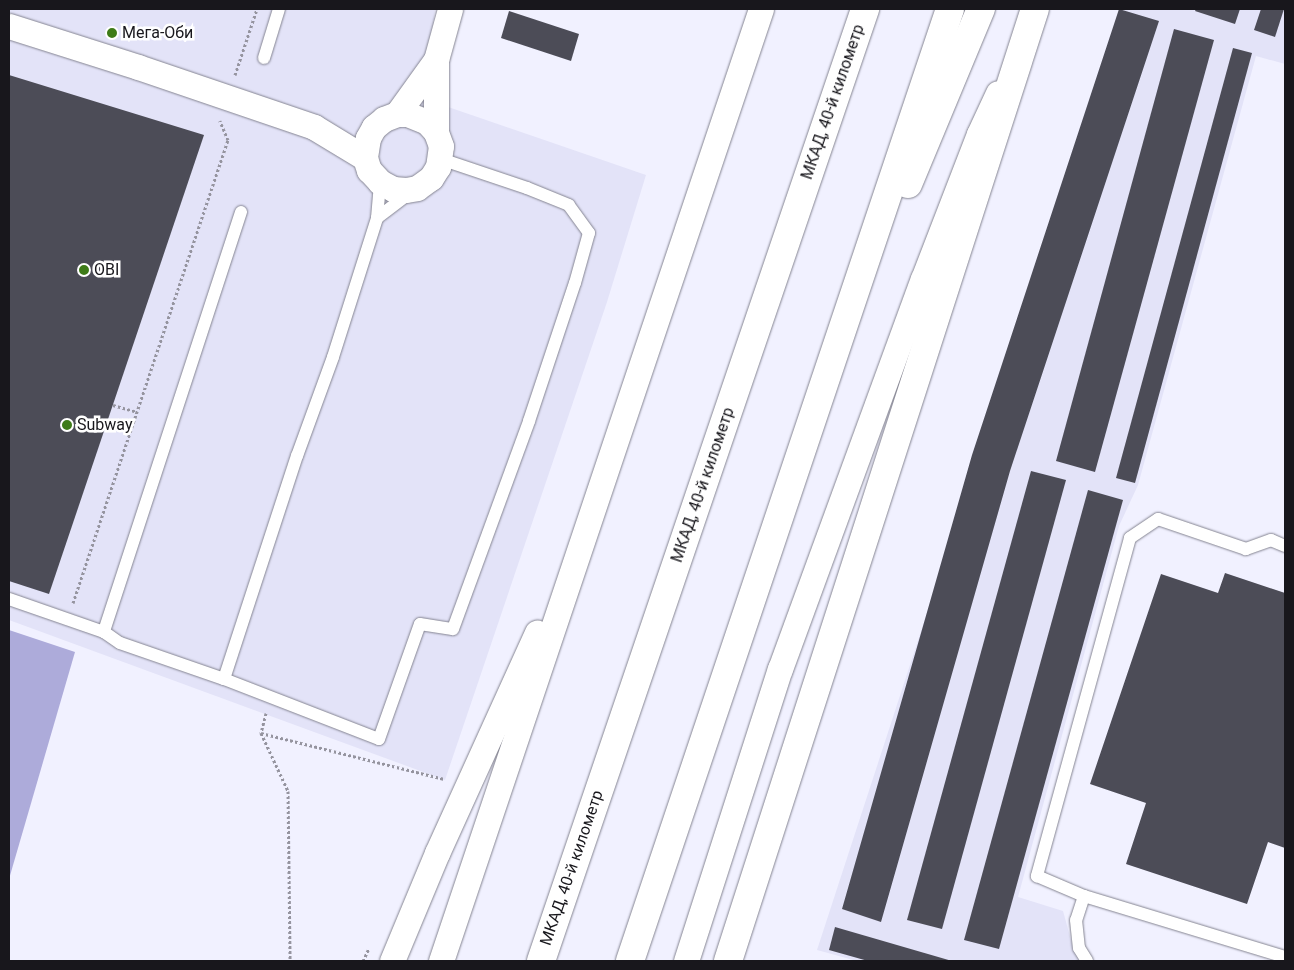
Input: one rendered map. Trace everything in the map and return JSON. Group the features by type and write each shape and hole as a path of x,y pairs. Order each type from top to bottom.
{"main road":[{"name":"МКАД, 40-й километр","path":"541,961 864,9"},
{"path":"630,961 950,9"},
{"path":"833,357 944,102 981,9"},
{"path":"728,961 1032,17"}],"street":[{"path":"436,132 420,118 407,114 397,114 384,119 374,127 368,138 365,158 369,170 380,182 393,189 406,190 417,188 431,178 441,159 441,146 436,132 436,60 450,9"},
{"path":"440,961 761,9"},
{"path":"686,961 780,669 919,289 979,134 1032,17"},
{"path":"9,26 314,127 365,158"},
{"path":"397,114 436,60"},
{"path":"314,127 374,127"},
{"path":"392,961 436,853 594,508"}],"lane":[{"path":"264,58 279,9"},
{"path":"9,599 104,632 120,643 224,679 379,739 420,624 453,629 529,422 575,283 589,233 569,205 527,188 441,159"},
{"path":"224,679 378,218 380,182"},
{"path":"378,218 417,188"},
{"path":"104,632 241,212"},
{"path":"1285,546 1271,540 1246,549 1158,519 1130,538 1037,876 1084,896 1285,957"},
{"path":"1084,896 1076,920 1079,948 1087,961"}],"path":[{"path":"109,616 72,606 228,140 220,121 257,9"},
{"path":"113,405 137,412"},
{"path":"270,697 261,733 288,792 290,961"},
{"path":"261,733 445,780 442,789"},
{"path":"363,961 372,943"}],"shaded area":[{"path":"9,9 435,9 425,99 646,175 607,302 445,780 9,620"},
{"path":"1124,9 1285,9 1285,64 1256,56 1138,485 1119,526 1018,897 1063,911 1073,947 1081,961 857,961 817,950"},
{"path":"9,630 75,652 9,879"}],"building":[{"path":"1119,9 1159,21 1010,471 881,922 842,909 972,455"},
{"path":"1196,9 1240,9 1235,24 1195,11"},
{"path":"1261,9 1284,9 1275,37 1254,30"},
{"path":"509,11 579,34 571,61 501,38"},
{"path":"1174,29 1214,40 1095,472 1056,461"},
{"path":"1233,48 1252,53 1135,483 1116,478"},
{"name":"OBI","path":"9,75 204,135 49,594 9,581"},
{"path":"1031,471 1066,480 942,929 907,920"},
{"path":"1088,490 1123,500 999,949 964,940"},
{"path":"1225,573 1285,593 1285,848 1268,842 1247,904 1126,864 1146,803 1090,784 1161,574 1218,593"},
{"path":"835,927 952,961 868,961 829,950"}],"place":[{"name":"Мега-Оби","path":"112,33"},
{"name":"OBI","path":"84,270"},
{"name":"Subway","path":"67,425"}]}
